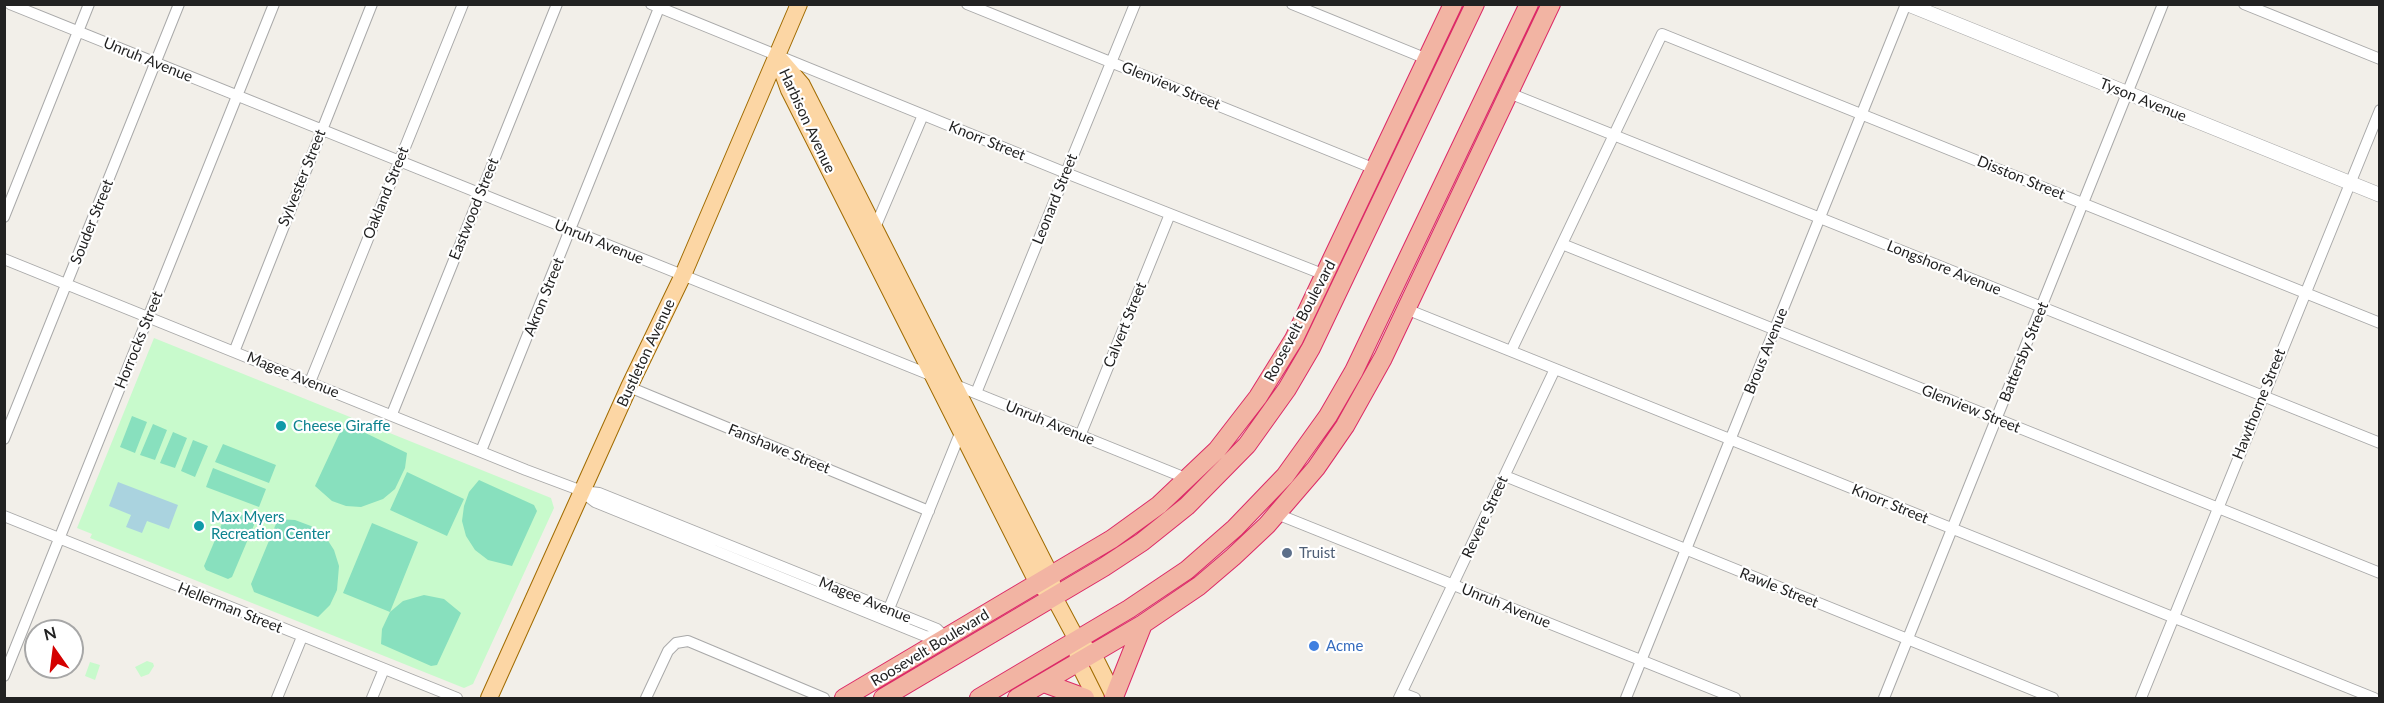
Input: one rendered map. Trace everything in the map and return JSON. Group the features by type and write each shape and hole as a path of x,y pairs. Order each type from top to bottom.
{"highway":[{"name":"Roosevelt Boulevard","path":"844,699 1045,580 1130,526 1159,505 1188,479 1232,432 1270,379 1293,339 1453,4"},
{"name":"Roosevelt Boulevard","path":"883,699 1123,555 1180,513 1232,463 1274,408 1299,370 1475,4"},
{"path":"978,699 1150,596 1203,557 1268,496 1314,436 1362,356 1529,4"},
{"path":"1017,699 1143,624 1216,573 1277,514 1310,475 1345,426 1372,381 1551,4"},
{"path":"1108,698 1143,624"},
{"path":"1044,682 1085,699"}],"main road":[{"name":"Bustleton Avenue","path":"489,699 629,387 683,275 799,4"},
{"name":"Harbison Avenue","path":"777,56 789,90 954,384 1045,580"},
{"name":"Harbison Avenue","path":"871,237 962,431 1108,698"}],"street":[{"name":"Unruh Avenue","path":"10,4 1188,479"},
{"path":"4,217 89,4"},
{"name":"Souder Street","path":"4,440 179,4"},
{"name":"Horrocks Street","path":"4,675 10,647 60,537 274,4"},
{"name":"Sylvester Street","path":"234,352 372,4"},
{"name":"Oakland Street","path":"310,382 463,4"},
{"name":"Eastwood Street","path":"392,414 557,4"},
{"name":"Glenview Street","path":"967,4 1375,169"},
{"name":"Leonard Street","path":"976,393 1135,4"},
{"path":"1292,4 1427,60"},
{"name":"Tyson Avenue","path":"1906,4 2379,195"},
{"name":"Brous Avenue","path":"1626,699 1906,4"},
{"name":"Battersby Street","path":"1884,699 2163,4"},
{"path":"2244,4 2379,59"},
{"name":"Knorr Street","path":"655,6 1066,173 1325,275"},
{"name":"Akron Street","path":"481,452 571,231 655,6"},
{"name":"Disston Street","path":"1613,135 1662,34 2379,323"},
{"name":"Longshore Avenue","path":"1509,93 2379,443"},
{"name":"Hawthorne Street","path":"2141,699 2379,110"},
{"path":"871,237 923,115"},
{"path":"1511,351 1613,135"},
{"name":"Calvert Street","path":"1080,436 1170,214"},
{"name":"Glenview Street","path":"1562,244 2379,573"},
{"name":"Magee Avenue","path":"4,260 392,414 481,452 582,491 599,493 746,558 887,614 937,629 946,638"},
{"name":"Knorr Street","path":"1407,309 2374,699"},
{"name":"Revere Street","path":"1400,696 1555,369"},
{"name":"Fanshawe Street","path":"629,387 930,511"},
{"path":"887,614 962,431"},
{"name":"Rawle Street","path":"1504,476 2053,699"},
{"name":"Unruh Avenue","path":"1277,514 1735,699"},
{"name":"Hellerman Street","path":"4,516 457,699"},
{"path":"277,699 302,637"},
{"path":"646,699 668,651 676,643 688,641 824,699"},
{"path":"372,699 384,669"},
{"path":"1400,696 1415,699"}],"green space":[{"path":"154,338 551,498 554,508 473,684 464,688 90,538 92,534 77,528"},
{"path":"132,416 147,422 135,453 120,447"},
{"path":"153,424 167,430 155,460 140,455"},
{"path":"351,426 407,453 405,468 395,489 383,499 361,507 346,506 332,501 315,486 341,430"},
{"path":"173,432 187,438 175,468 160,463"},
{"path":"193,440 208,446 195,477 181,471"},
{"path":"223,444 276,465 269,483 215,462"},
{"path":"213,468 266,489 259,507 206,487"},
{"path":"407,472 464,499 447,536 390,510"},
{"path":"479,480 534,505 537,511 512,566 488,560 475,550 466,536 462,521 464,506 469,492"},
{"path":"231,511 252,518 254,525 232,577 228,579 206,570 204,566 226,514"},
{"path":"278,519 295,520 311,526 325,536 334,550 339,566 337,590 330,605 318,617 254,592 251,584"},
{"path":"372,523 418,542 390,612 343,593"},
{"path":"424,595 444,599 461,613 437,665 431,666 381,644 382,629 390,612 403,601"},
{"path":"147,661 153,663 154,666 149,674 141,677 135,667"},
{"path":"90,662 100,665 95,680 85,676"}],"water":[{"path":"118,482 178,505 169,529 147,521 142,533 126,527 131,515 109,506"}],"place":[{"name":"Cheese Giraffe","path":"281,426"},
{"name":"Max Myers Recreation Center","path":"199,526"},
{"name":"Truist","path":"1287,553"},
{"name":"Acme","path":"1314,646"}]}
